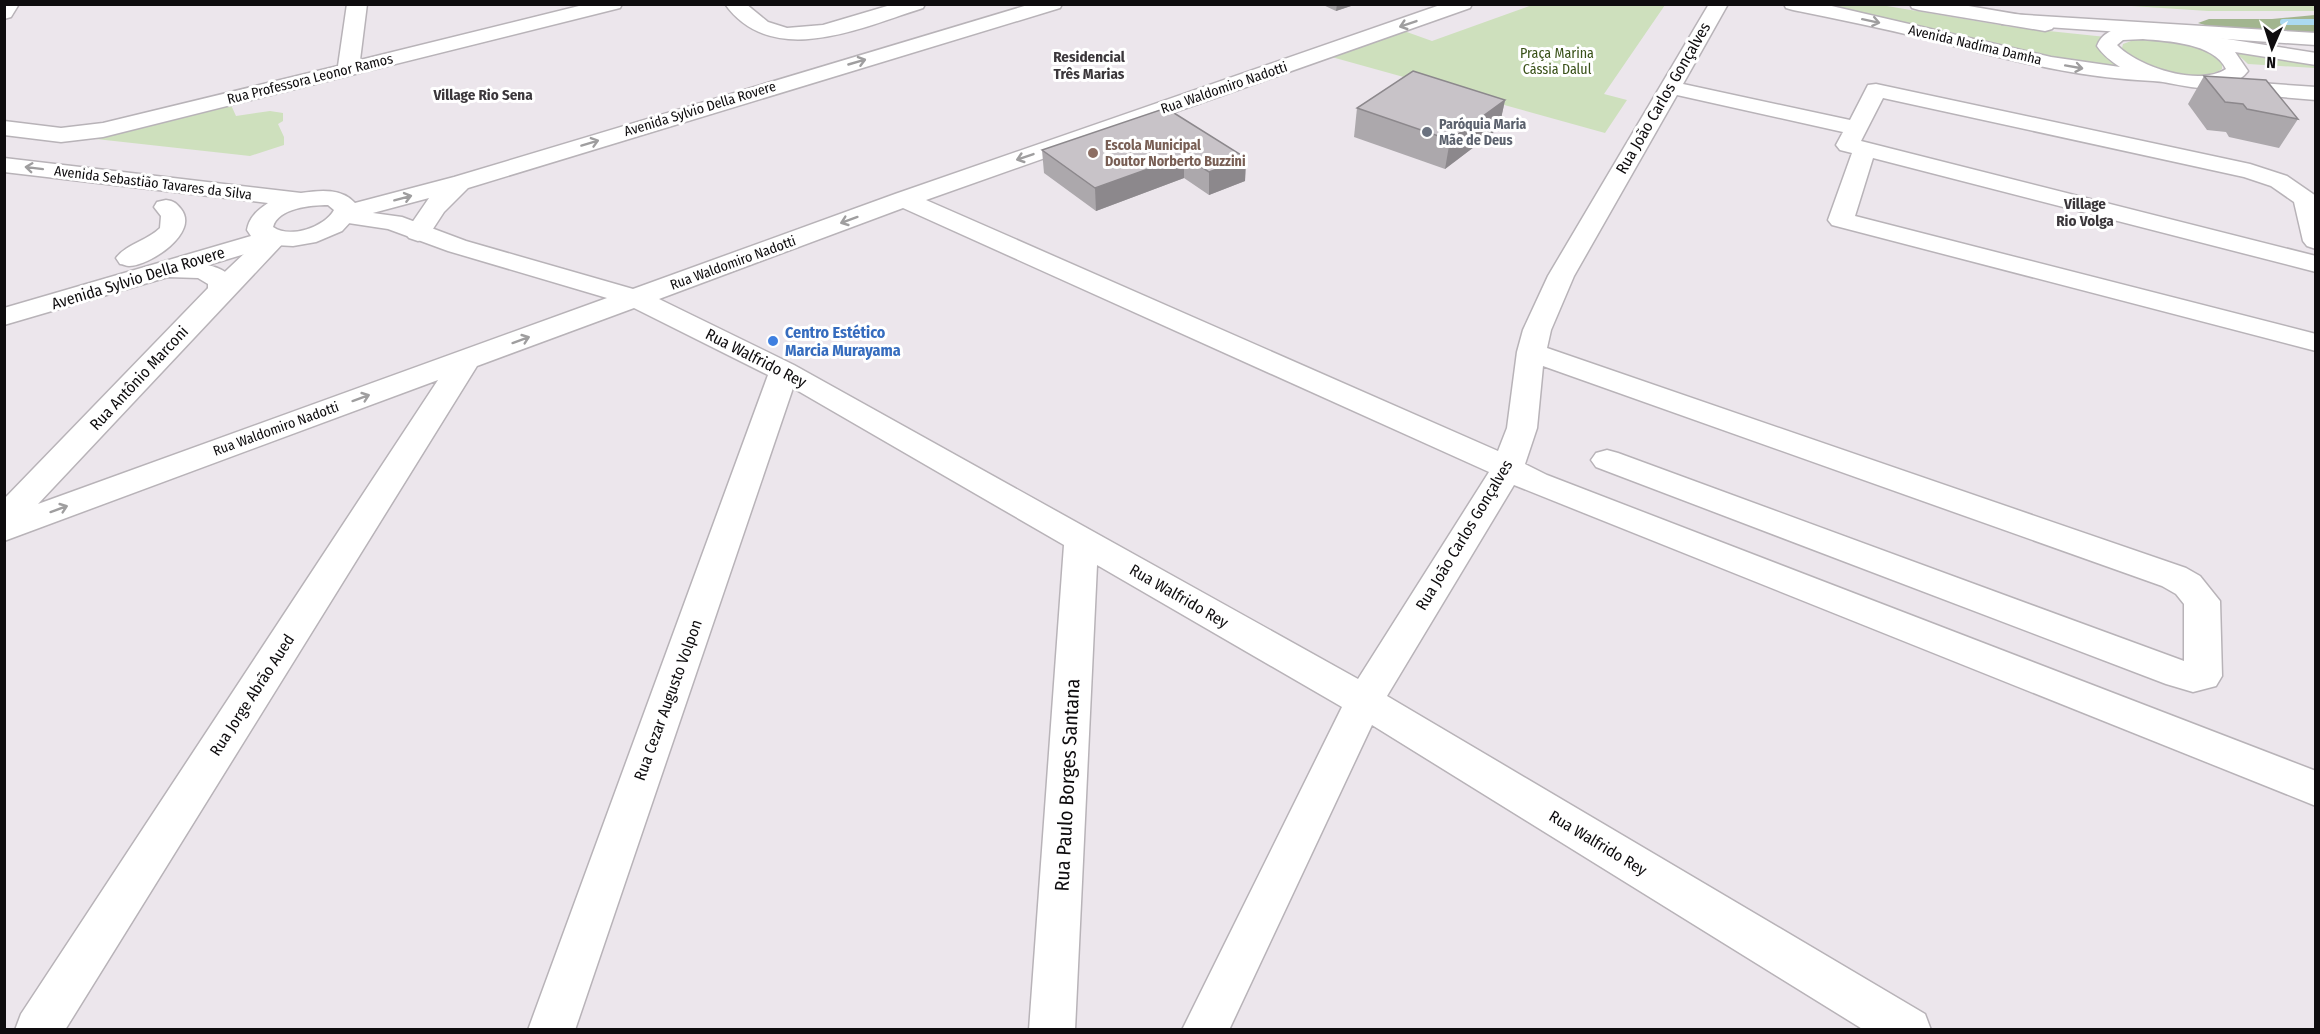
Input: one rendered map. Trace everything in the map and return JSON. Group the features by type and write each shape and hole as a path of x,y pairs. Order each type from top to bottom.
{"main road":[{"path":"4,13 10,4"},
{"path":"348,70 357,4"},
{"name":"Rua Professora Leonor Ramos","path":"4,128 62,135 103,130 613,4"},
{"path":"734,4 759,26 785,34 824,30 916,4"},
{"name":"Avenida Sylvio Della Rovere","path":"457,169 808,63 988,4"},
{"name":"Avenida Sylvio Della Rovere","path":"808,63 1053,4"},
{"name":"Rua Waldomiro Nadotti","path":"4,529 638,299 904,199 1463,4"},
{"name":"Rua João Carlos Gonçalves","path":"1205,1029 1364,701 1508,468 1522,428 1531,352 1537,330 1561,276 1719,4"},
{"name":"Avenida Nadima Damha","path":"1793,4 2038,60 2128,76 2158,75"},
{"name":"Avenida Nadima Damha","path":"1919,4 2009,20 2184,38"},
{"path":"1945,4 2009,20 2316,39"},
{"path":"2131,33 2117,35 2109,40 2107,46 2111,54 2122,62 2158,75 2200,81 2316,72"},
{"path":"2184,38 2223,54 2236,64 2235,80"},
{"path":"2184,38 2316,59"},
{"name":"Avenida Sylvio Della Rovere","path":"336,214 457,169 731,80"},
{"path":"2235,80 2316,94"},
{"path":"1672,82 1861,133 2316,264"},
{"path":"2316,241 2305,199 2279,181 2250,171 1876,90 1861,133 1841,220 2316,343"},
{"name":"Avenida Sebastião Tavares da Silva","path":"4,165 301,200"},
{"path":"417,233 424,219 440,200 457,169"},
{"name":"Avenida Sebastião Tavares da Silva","path":"4,187 166,207 268,229"},
{"path":"904,199 1508,468 1536,483 2316,789"},
{"path":"301,200 336,214 297,238 268,229 284,206 301,200"},
{"path":"129,258 157,242 174,227 176,220 174,213 166,207"},
{"name":"Rua Walfrido Rey","path":"336,214 417,233 638,299 784,371 1364,701 1908,1029"},
{"name":"Avenida Sylvio Della Rovere","path":"4,295 129,258 268,229"},
{"name":"Avenida Sylvio Della Rovere","path":"4,318 156,272 268,229"},
{"name":"Rua Antônio Marconi","path":"4,520 221,291 268,229"},
{"path":"156,272 190,270 214,275 220,281 221,291"},
{"path":"1531,352 2174,577 2188,585 2202,601 2203,676 2193,677 2179,674 1607,460"},
{"name":"Rua Jorge Abrão Aued","path":"38,1029 466,360"},
{"name":"Rua Cezar Augusto Volpon","path":"551,1029 784,371"},
{"name":"Rua Paulo Borges Santana","path":"1052,1029 1081,541"}],"green space":[{"path":"2315,4 2315,11 2208,11 2116,5"},
{"name":"Praça Marina Cássia Dalul","path":"1532,5 1665,5 1604,94 1627,100 1605,133 1328,56 1404,31 1432,41"},
{"path":"1816,5 1881,5 2012,27 2106,37 2102,52 2122,68 2089,66"},
{"path":"2315,15 2315,34 2215,28 2198,23 2209,19 2272,19"},
{"path":"2139,38 2172,40 2195,45 2214,56 2222,64 2222,69 2212,73 2184,75 2154,69 2129,56 2122,48 2123,44"},
{"path":"2233,50 2315,64 2315,68 2248,64"},
{"path":"231,105 236,116 270,111 283,113 283,121 278,124 284,137 284,145 250,156 96,139"}],"building":[{"path":"1413,71 1505,100 1450,140 1357,108"},
{"path":"2204,76 2266,80 2298,119 2247,109 2243,104 2225,102"},
{"path":"1166,108 1246,158 1209,172 1184,156 1095,188 1042,150"}],"waterway":[{"path":"2283,22 2316,22"}],"place":[{"name":"Paróquia Maria Mãe de Deus","path":"1427,132"},
{"name":"Escola Municipal Doutor Norberto Buzzini","path":"1093,153"},
{"name":"Centro Estético Marcia Murayama","path":"773,341"}],"district":[{"name":"Residencial Três Marias","path":"1089,66"},
{"name":"Village Rio Sena","path":"483,95"},
{"name":"Village Rio Volga","path":"2085,212"}]}
